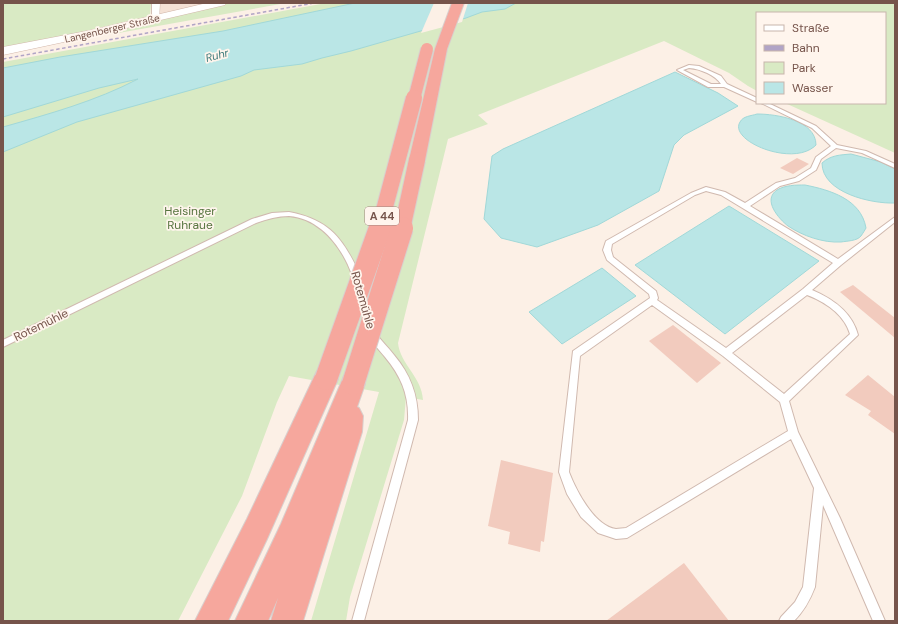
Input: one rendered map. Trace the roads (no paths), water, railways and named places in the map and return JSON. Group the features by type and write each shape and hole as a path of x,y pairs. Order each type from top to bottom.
{"highway":[{"name":"A 44","path":"251,621 292,535 353,384 399,242 441,49 458,3"},
{"name":"A 44","path":"211,621 257,529 326,379 376,241 431,37"},
{"path":"287,621 349,432 353,384"}],"main road":[{"name":"Langenberger Straße","path":"3,51 92,33 221,3"}],"street":[{"path":"156,3 156,18"}],"lane":[{"path":"725,84 710,86 678,70 690,66 697,67 719,77 725,84 756,100"},
{"path":"766,104 814,128 835,146 864,152 895,166"},
{"path":"746,206 778,184 797,180 814,169 815,162 818,158 835,146"},
{"path":"794,433 627,533 616,534 602,529 585,512 571,490 564,472 576,354 652,302 654,298 653,293 610,258 607,250 609,243 693,194 703,190 719,191 838,263"},
{"name":"Rotemühle","path":"3,344 254,221 280,213 296,213 307,216 319,224 332,236 344,250 353,266 360,286 363,302"},
{"path":"726,353 895,219"},
{"path":"784,400 854,335 851,326 837,309 821,297 806,291"},
{"path":"652,302 726,353 784,400 794,433 836,522 879,621"},
{"name":"Rotemühle","path":"358,621 413,420 414,406 406,377 376,341 372,334 366,315"},
{"path":"785,621 806,599 810,587 819,488"}],"water":[{"name":"Ruhr","path":"355,3 516,3 505,9 482,12 466,18 302,64 254,70 241,76 77,122 3,152 3,127 55,112 106,94 138,79 99,88 3,117 3,68 60,57 223,31"},
{"path":"675,72 718,93 738,106 684,135 674,145 659,191 598,225 537,247 501,238 484,219 492,156 503,149"},
{"path":"757,114 784,117 802,124 814,136 816,145 806,151 793,154 779,153 753,144 744,137 739,129 740,122 743,118"},
{"path":"851,154 881,162 895,169 895,203 885,203 862,199 850,195 830,182 824,173 822,163 832,157"},
{"path":"805,185 834,193 851,203 863,218 866,228 861,236 857,239 841,242 820,240 794,230 784,223 772,204 771,199 773,194 783,187"},
{"path":"729,206 819,261 725,334 635,265"},
{"path":"602,268 636,296 562,344 529,312"}],"railway":[{"path":"3,59 314,3"}],"park label":[{"name":"Heisinger Ruhraue","path":"190,218"}]}
